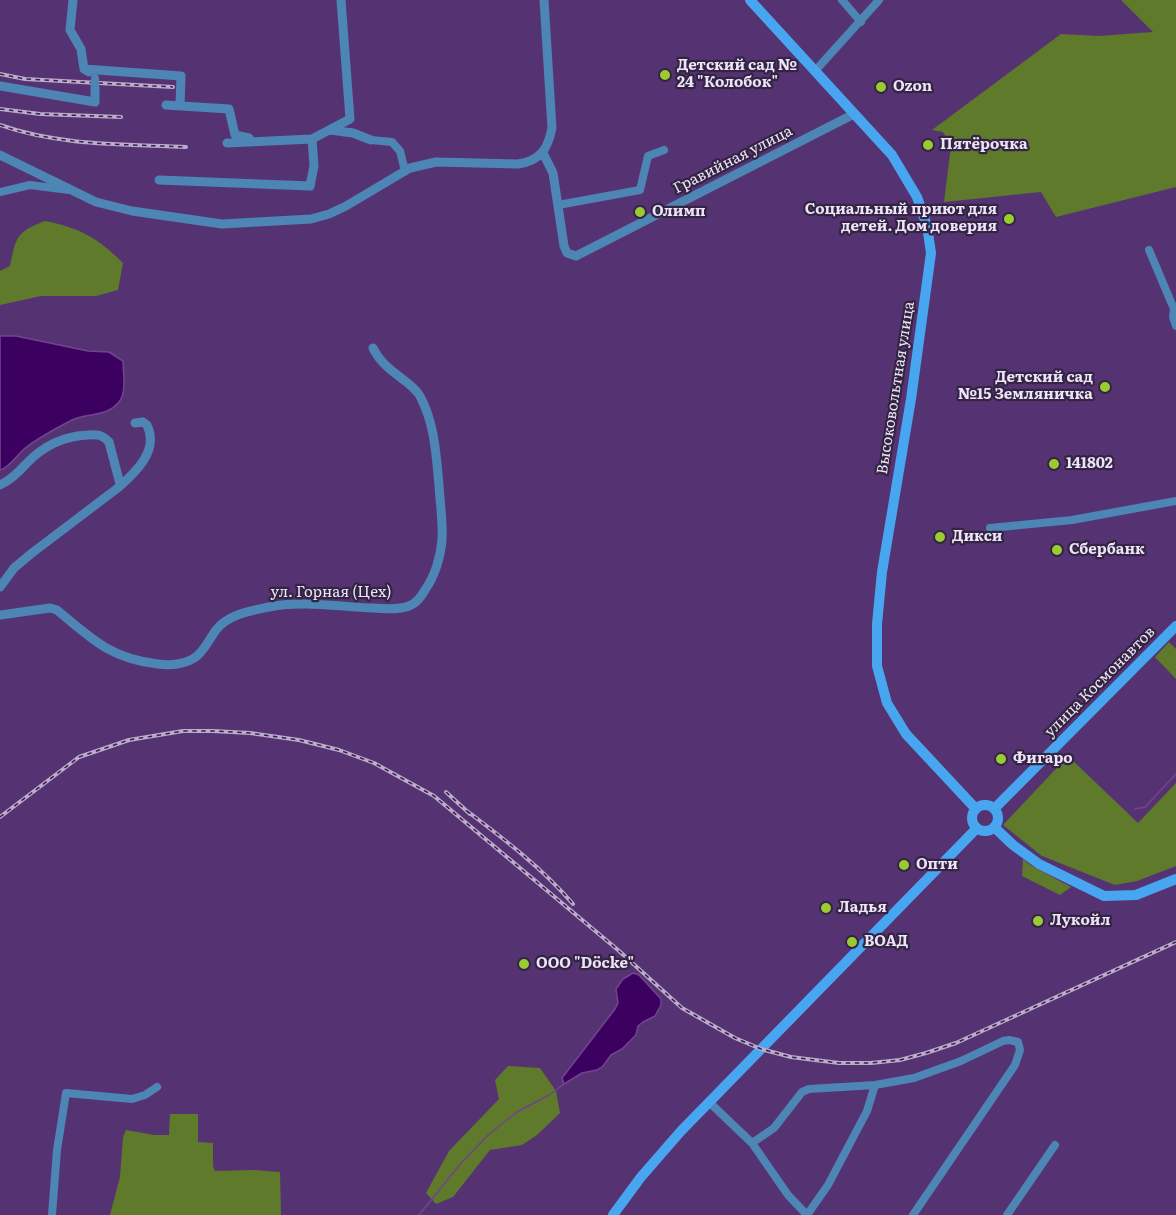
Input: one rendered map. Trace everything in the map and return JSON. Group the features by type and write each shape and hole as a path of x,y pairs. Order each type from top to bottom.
{"main road":[{"name":"Высоковольтная улица","path":"750,0 891,155 917,197 927,226 931,253 911,399 882,572 877,624 877,666 887,703 906,734 976,809"},
{"name":"улица Космонавтов","path":"994,809 1176,626"},
{"path":"987,806 994,809 998,820 994,827 987,831 977,828 972,820 976,809 987,806"},
{"path":"994,827 1013,845 1039,864 1104,896 1136,895 1176,879"},
{"path":"613,1215 654,1161 709,1101 977,828"}],"street":[{"path":"73,0 70,30 81,49 84,69"},
{"path":"227,143 312,139 350,119 341,0"},
{"path":"0,155 96,202 132,211 222,224 311,219 329,214 405,171 435,162 528,163 543,153 550,139 553,114 544,0"},
{"path":"842,0 861,22"},
{"path":"815,71 879,0"},
{"path":"0,86 95,102 95,75 84,69"},
{"path":"84,69 181,76 180,106"},
{"path":"166,105 229,109 235,135 269,141"},
{"name":"Гравийная улица","path":"558,205 567,253 572,256 581,254 854,114"},
{"path":"329,129 353,133 371,140 392,142 400,151 405,171"},
{"path":"159,180 310,186 314,166 312,139"},
{"path":"543,153 553,173 558,205 640,190 648,156 664,150"},
{"path":"0,192 30,185 69,190"},
{"path":"1149,250 1174,309 1176,326"},
{"name":"ул. Горная (Цех)","path":"0,615 50,608 57,610 93,640 121,657 139,662 169,665 188,662 198,655 218,628 229,618 248,612 278,605 387,609 410,606 418,600 431,582 442,540 436,450 431,425 418,393 378,360 373,348"},
{"path":"0,587 14,568 137,471 150,448 151,438 147,425 142,422 135,423"},
{"path":"0,485 18,474 27,462 48,445 69,436 97,434 105,437 109,442 119,487"},
{"path":"990,528 1072,520 1176,501"},
{"path":"752,1143 774,1128 802,1092 809,1089 875,1085 914,1078 1003,1041 1014,1040 1020,1046 1015,1065 913,1215"},
{"path":"709,1101 752,1143 791,1199 807,1215 828,1185 862,1122 873,1098 875,1085"},
{"path":"52,1215 57,1150 66,1093 132,1099 145,1095 158,1087"},
{"path":"1007,1215 1054,1145"}],"green space":[{"path":"1121,0 1176,0 1176,187 1056,217 1041,192 944,202 951,146 943,132 932,130 1061,34 1099,36 1153,32"},
{"path":"45,221 88,235 114,254 123,263 118,290 96,296 41,296 0,305 0,271 10,266 16,242 23,232"},
{"path":"1169,642 1176,649 1176,679 1155,657"},
{"path":"1068,756 1138,823 1176,783 1176,866 1137,881 1115,885 1042,856 1003,825"},
{"path":"1023,859 1071,887 1060,895 1022,876"},
{"path":"508,1066 540,1068 556,1091 560,1113 537,1135 522,1145 490,1150 453,1197 436,1204 426,1193 449,1151 499,1099 495,1080"},
{"path":"170,1114 198,1114 198,1142 213,1143 215,1171 280,1172 281,1215 110,1215 120,1177 123,1137 126,1130 169,1135"}],"shaded area":[{"path":"0,336 16,336 88,351 109,352 123,361 124,388 119,402 109,410 72,420 47,433 0,470"},
{"path":"633,973 639,975 661,999 661,1005 655,1016 638,1026 636,1035 622,1049 611,1055 603,1066 597,1070 582,1073 564,1084 562,1078 615,1009 618,1003 616,989 623,979"}],"waterway":[{"path":"1135,809 1145,807 1176,774"},
{"path":"419,1215 462,1162 488,1135 517,1112 564,1084"}],"railway":[{"path":"0,74 25,79 173,87"},
{"path":"0,109 40,114 121,117"},
{"path":"0,125 22,132 68,140 186,147"},
{"path":"0,817 79,757 129,740 183,731 213,731 250,733 299,740 339,750 374,763 434,796 618,950 682,1008 735,1038 761,1049 791,1057 839,1063 900,1060 956,1043 1176,942"},
{"path":"446,792 470,814"},
{"path":"467,811 536,866 573,904"}],"place":[{"name":"Детский сад № 24 \"Колобок\"","path":"665,75"},
{"name":"Ozon","path":"881,87"},
{"name":"Пятёрочка","path":"928,145"},
{"name":"Олимп","path":"640,212"},
{"name":"Социальный приют для детей. Дом доверия","path":"1009,219"},
{"name":"Детский сад №15 Земляничка","path":"1105,387"},
{"name":"141802","path":"1054,464"},
{"name":"Дикси","path":"940,537"},
{"name":"Сбербанк","path":"1057,550"},
{"name":"Фигаро","path":"1001,759"},
{"name":"Опти","path":"904,865"},
{"name":"Ладья","path":"826,908"},
{"name":"Лукойл","path":"1038,921"},
{"name":"ВОАД","path":"852,942"},
{"name":"ООО \"Döcke\"","path":"524,964"}]}
